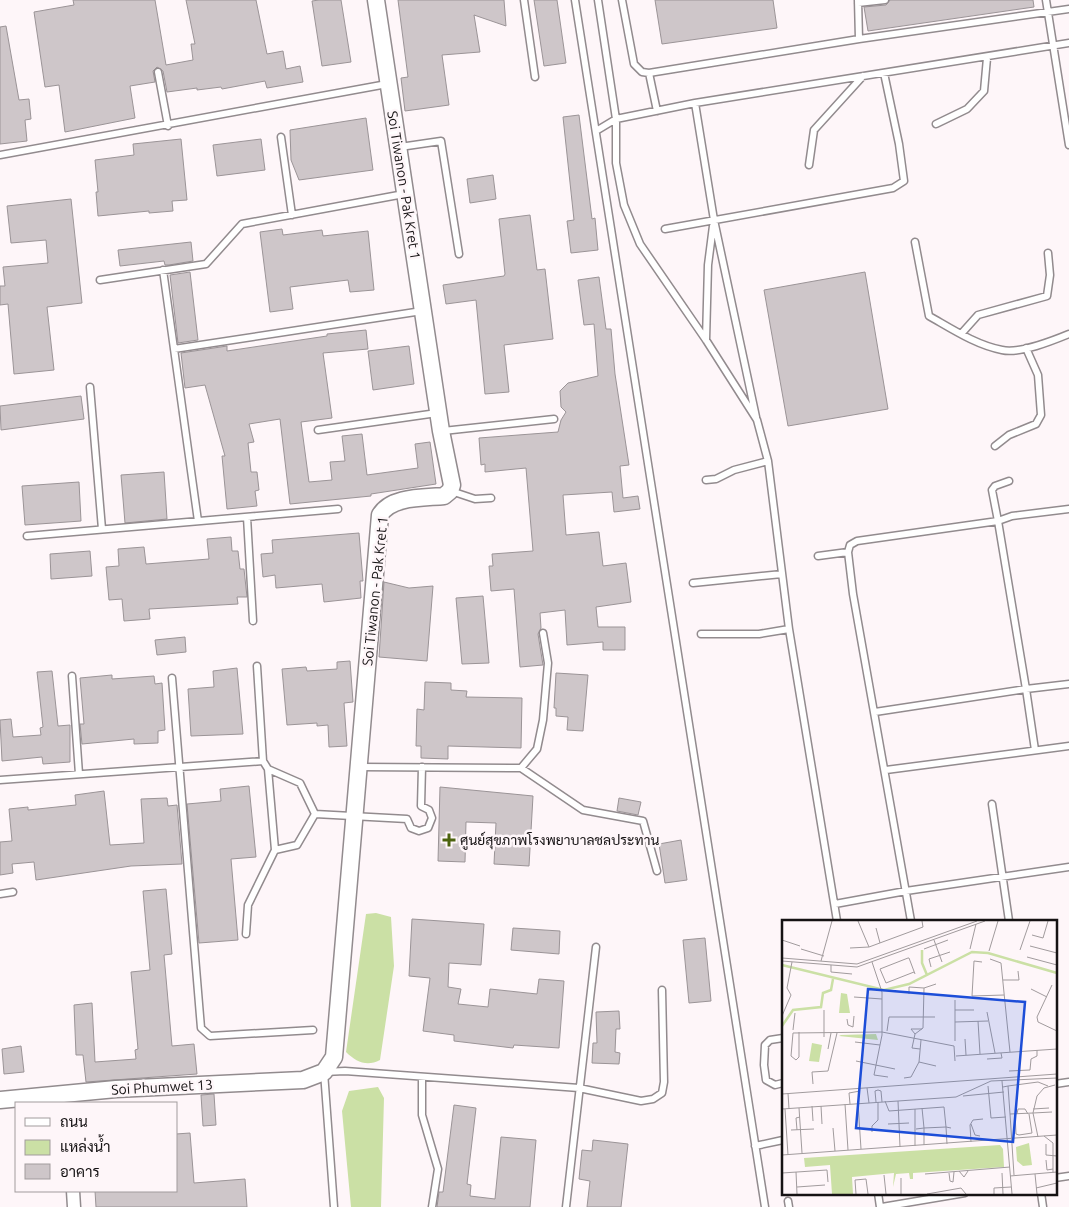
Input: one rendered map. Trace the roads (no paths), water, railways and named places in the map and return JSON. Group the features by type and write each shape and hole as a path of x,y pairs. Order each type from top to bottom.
{"street":[{"name":"Soi Tiwanon - Pak Kret 1","path":"324,1072 334,1057 380,514 386,506 394,502 444,496 450,491 452,479 441,432 376,0"},
{"name":"Soi Phumwet 13","path":"8,1099 73,1098 303,1080 324,1072"},
{"path":"73,1192 74,1207"}],"lane":[{"path":"524,0 535,77"},
{"path":"575,0 764,1207"},
{"path":"598,0 616,119 616,162 624,205 636,236 757,420"},
{"path":"622,0 634,64 642,72 650,74 859,39 1048,14 1069,9"},
{"path":"859,39 858,2 885,0"},
{"path":"1046,0 1069,145"},
{"path":"596,131 616,119 657,111 1069,43"},
{"path":"936,124 967,109 984,91 987,58"},
{"path":"158,72 168,126"},
{"path":"665,229 893,188 902,184 904,180 899,144 884,73"},
{"path":"650,74 657,111"},
{"path":"809,165 814,130 863,76"},
{"path":"0,155 168,126 389,84"},
{"path":"695,104 714,220 757,420 768,462 789,629 837,920"},
{"path":"281,137 292,215"},
{"path":"398,147 441,141 459,254"},
{"path":"100,280 206,264 242,224 406,194"},
{"path":"706,340 708,265 714,220"},
{"path":"915,242 929,316 961,334 1003,351 1026,348 1069,334"},
{"path":"961,334 978,315 1047,296 1050,275 1048,253"},
{"path":"163,270 198,521"},
{"path":"174,349 423,310"},
{"path":"995,446 1009,435 1036,424 1041,415 1038,375 1026,348"},
{"path":"90,387 102,529"},
{"path":"318,430 438,413"},
{"path":"441,432 554,419"},
{"path":"706,480 716,479 734,470 768,462"},
{"path":"1009,481 995,486 992,490 1035,750"},
{"path":"450,491 475,499 490,498"},
{"path":"26,536 338,509"},
{"path":"911,920 886,770 853,594 848,552 850,545 857,541 998,521 1012,516 1069,509"},
{"path":"247,517 253,621"},
{"path":"818,556 848,552"},
{"path":"693,583 782,574"},
{"path":"701,634 759,634 789,629"},
{"path":"521,768 537,749 543,720 548,663 544,634"},
{"path":"246,934 248,905 275,850 268,770 263,761 257,666"},
{"path":"72,676 79,774"},
{"path":"172,678 201,1028 210,1036 313,1030"},
{"path":"875,712 1069,684"},
{"path":"886,770 1069,746"},
{"path":"0,780 263,761"},
{"path":"359,767 521,768 583,810 643,821 657,871"},
{"path":"315,814 407,819 411,828 419,831 428,828 432,818 429,810 421,806 422,767"},
{"path":"268,770 300,783 315,814"},
{"path":"992,804 1009,920"},
{"path":"275,850 296,845 315,814"},
{"path":"835,904 906,891 1069,867"},
{"path":"0,894 13,892"},
{"path":"566,1207 596,947"},
{"path":"324,1072 344,1071 579,1088 641,1101 653,1099 662,1093 664,1082 662,990"},
{"path":"782,1038 770,1040 765,1045 764,1065 766,1080 775,1085 782,1083"},
{"name":"Soi Tiwanon - Pak Kret 1","path":"324,1072 334,1207"},
{"path":"422,1077 422,1115 438,1169 432,1207"},
{"path":"1056,1084 1069,1082"},
{"path":"755,1146 782,1140"},
{"path":"1056,1178 1069,1176"},
{"path":"878,1194 881,1207 959,1194"},
{"path":"1041,1194 1043,1207"}],"water":[{"path":"376,913 391,917 394,966 380,1060 366,1063 358,1061 346,1052 366,914"},
{"path":"378,1087 384,1098 381,1207 351,1207 342,1111 349,1091"}],"place":[{"name":"ศูนย์สุขภาพโรงพยาบาลชลประทาน","path":"449,840"}]}
